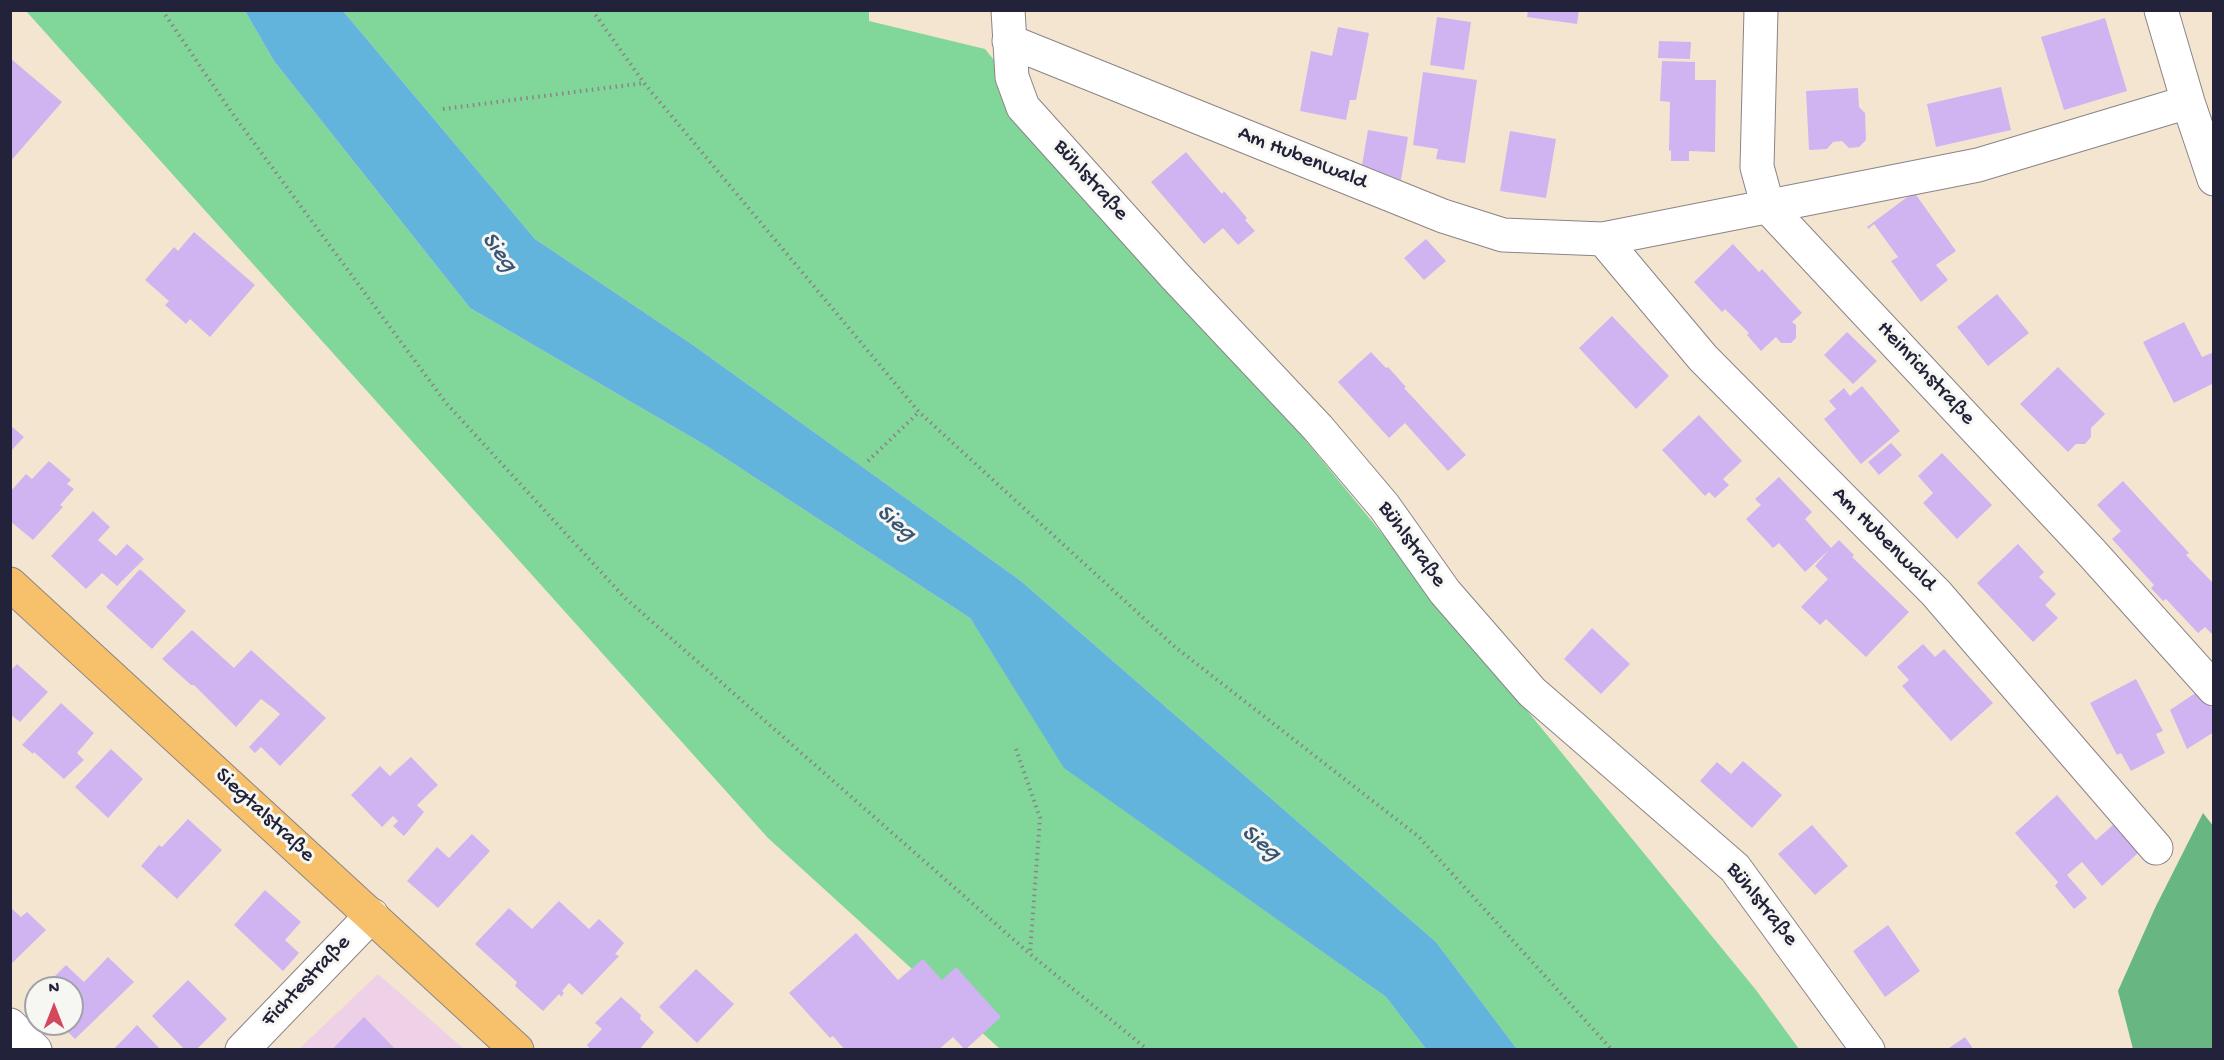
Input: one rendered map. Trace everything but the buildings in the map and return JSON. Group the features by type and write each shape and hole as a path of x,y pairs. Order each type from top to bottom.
{"main road":[{"name":"Siegtalstraße","path":"10,584 517,1050"}],"street":[{"name":"Heinrichstraße","path":"1761,10 1756,167 1768,207 2091,552 2214,688"},
{"path":"2160,10 2214,179"},
{"name":"Am Hubenwald","path":"1008,26 1443,216 1503,235 1603,239 1768,207 1978,165 2188,102"},
{"name":"Bühlstraße","path":"1008,26 1012,77 1023,107 1175,276 1318,428 1384,506 1445,592 1532,692 1735,868 1868,1050"},
{"name":"Am Hubenwald","path":"1603,239 1703,358 1936,593 2156,848"},
{"name":"Fichtestraße","path":"243,1050 372,915"},
{"path":"10,1025 35,1050"}],"path":[{"path":"162,10 232,113 446,403 607,580 1030,954 1148,1050"},
{"path":"592,10 644,83 919,412 1175,647 1419,837 1612,1050"},
{"path":"443,109 644,83"},
{"path":"868,460 919,412"},
{"path":"1016,749 1040,818 1030,954"}],"shaded area":[{"path":"378,974 464,1049 298,1050"}],"green space":[{"path":"26,11 245,11 274,61 470,308 705,445 970,618 1065,768 1386,997 1426,1049 1000,1049 768,838"},
{"path":"343,11 869,11 869,21 985,49 1756,990 1799,1049 1517,1049 1436,942 1021,581 693,345 535,239"},
{"path":"2203,813 2214,827 2213,1049 2133,1049 2118,991 2155,908"}],"water":[{"name":"Sieg","path":"245,11 343,11 535,239 693,345 1021,581 1436,942 1517,1049 1426,1049 1386,997 1064,768 970,618 705,445 470,308 274,61"}]}
